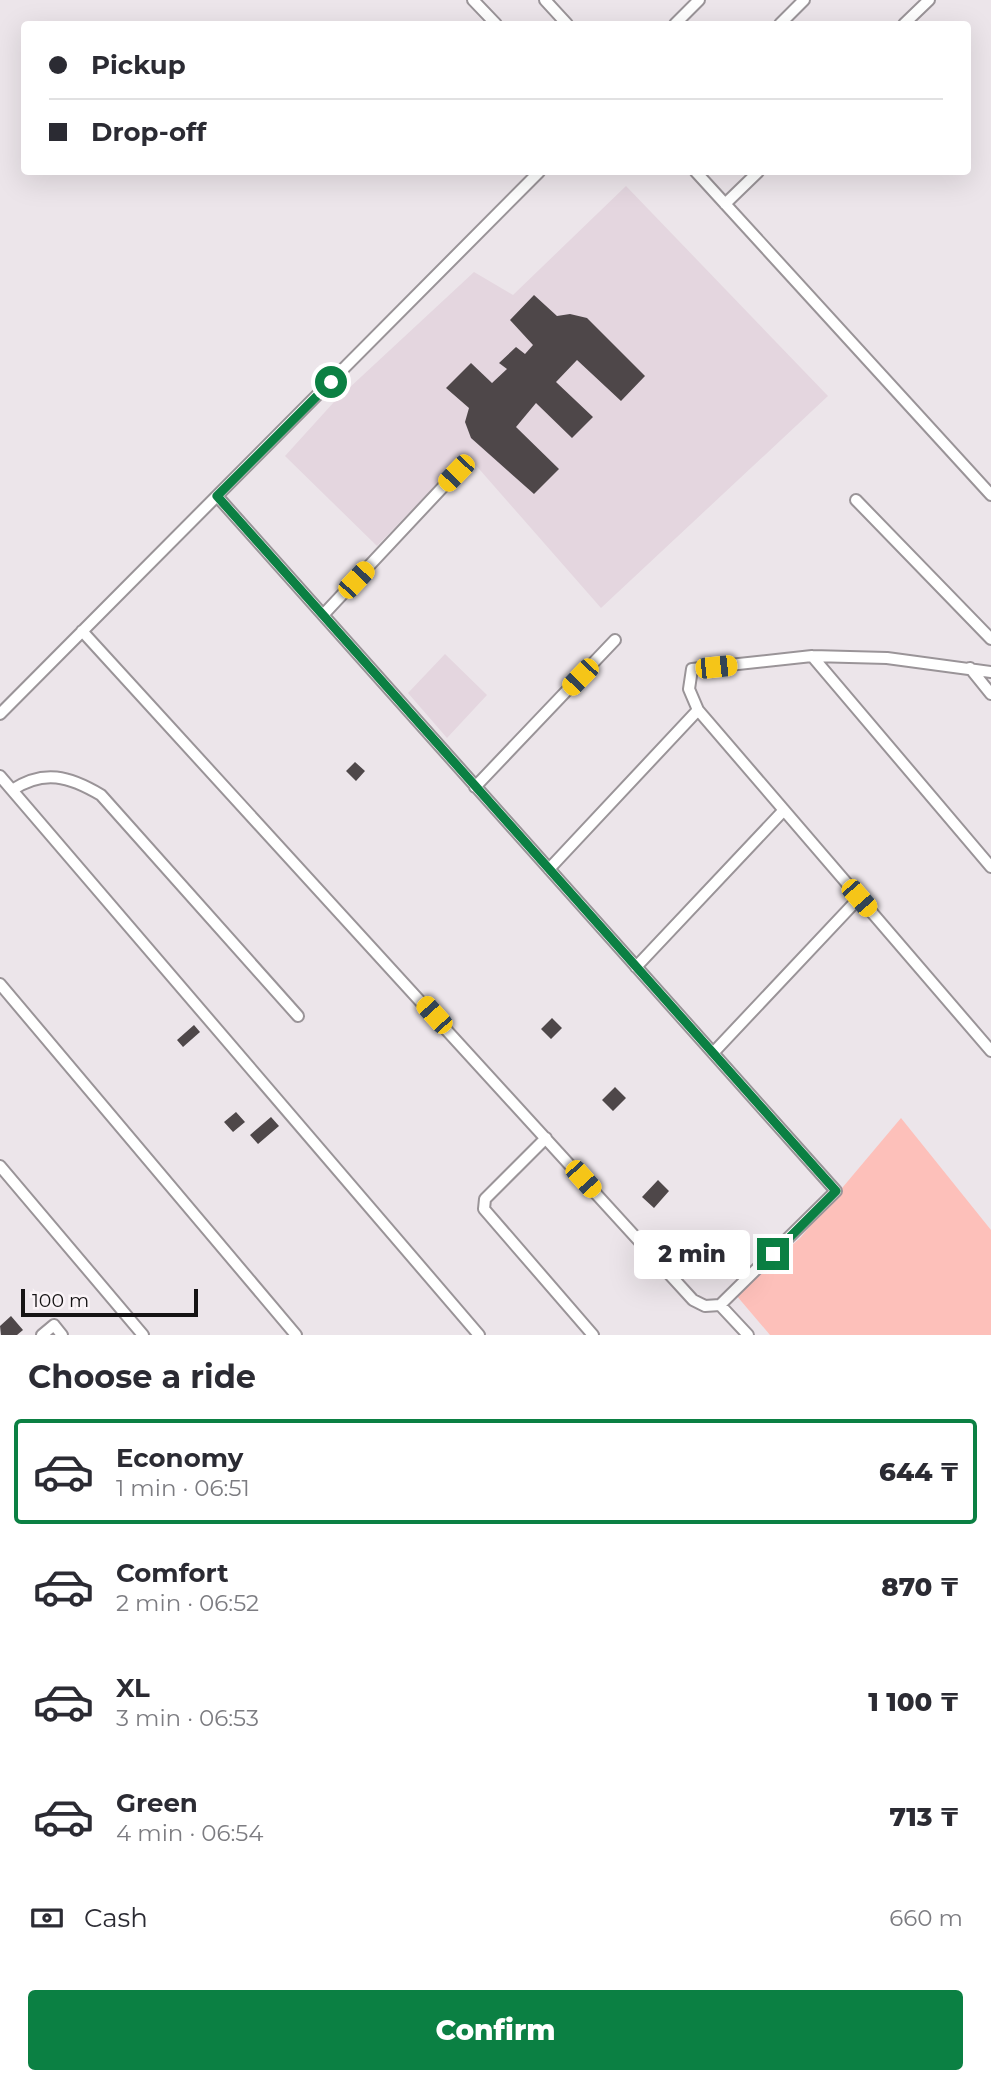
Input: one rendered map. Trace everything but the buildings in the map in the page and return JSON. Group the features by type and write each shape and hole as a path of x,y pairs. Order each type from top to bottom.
{"street":[{"path":"473,0 493,21"},
{"path":"545,0 564,21"},
{"path":"678,21 699,0"},
{"path":"783,21 804,0"},
{"path":"907,21 929,0"},
{"path":"0,714 536,175"},
{"path":"699,175 991,495"},
{"path":"725,204 755,175"},
{"path":"323,615 456,473"},
{"path":"82,631 693,1300 705,1306 720,1305 836,1191 217,496"},
{"path":"856,500 991,639"},
{"path":"475,786 615,640"},
{"path":"812,656 991,867"},
{"path":"991,672 887,659 812,656 692,669 688,690 698,710 991,1051"},
{"path":"970,668 991,694"},
{"path":"549,869 698,710"},
{"path":"0,776 480,1335"},
{"path":"12,790 30,778 51,776 84,785 101,795 298,1016"},
{"path":"636,967 784,810"},
{"path":"713,1053 859,898"},
{"path":"0,984 296,1335"},
{"path":"546,1138 485,1199 484,1209 593,1335"},
{"path":"0,1166 143,1335"},
{"path":"720,1305 748,1335"},
{"path":"42,1335 54,1325 62,1335"}],"shaded area":[{"path":"626,186 828,396 601,608 466,454 377,546 285,456 334,402 474,272 513,295"},
{"path":"445,654 487,695 447,738 408,693"},
{"path":"901,1118 991,1230 991,1335 770,1335 736,1295 800,1238"}],"route":[{"path":"331,382 217,496 836,1191 773,1254"}]}
